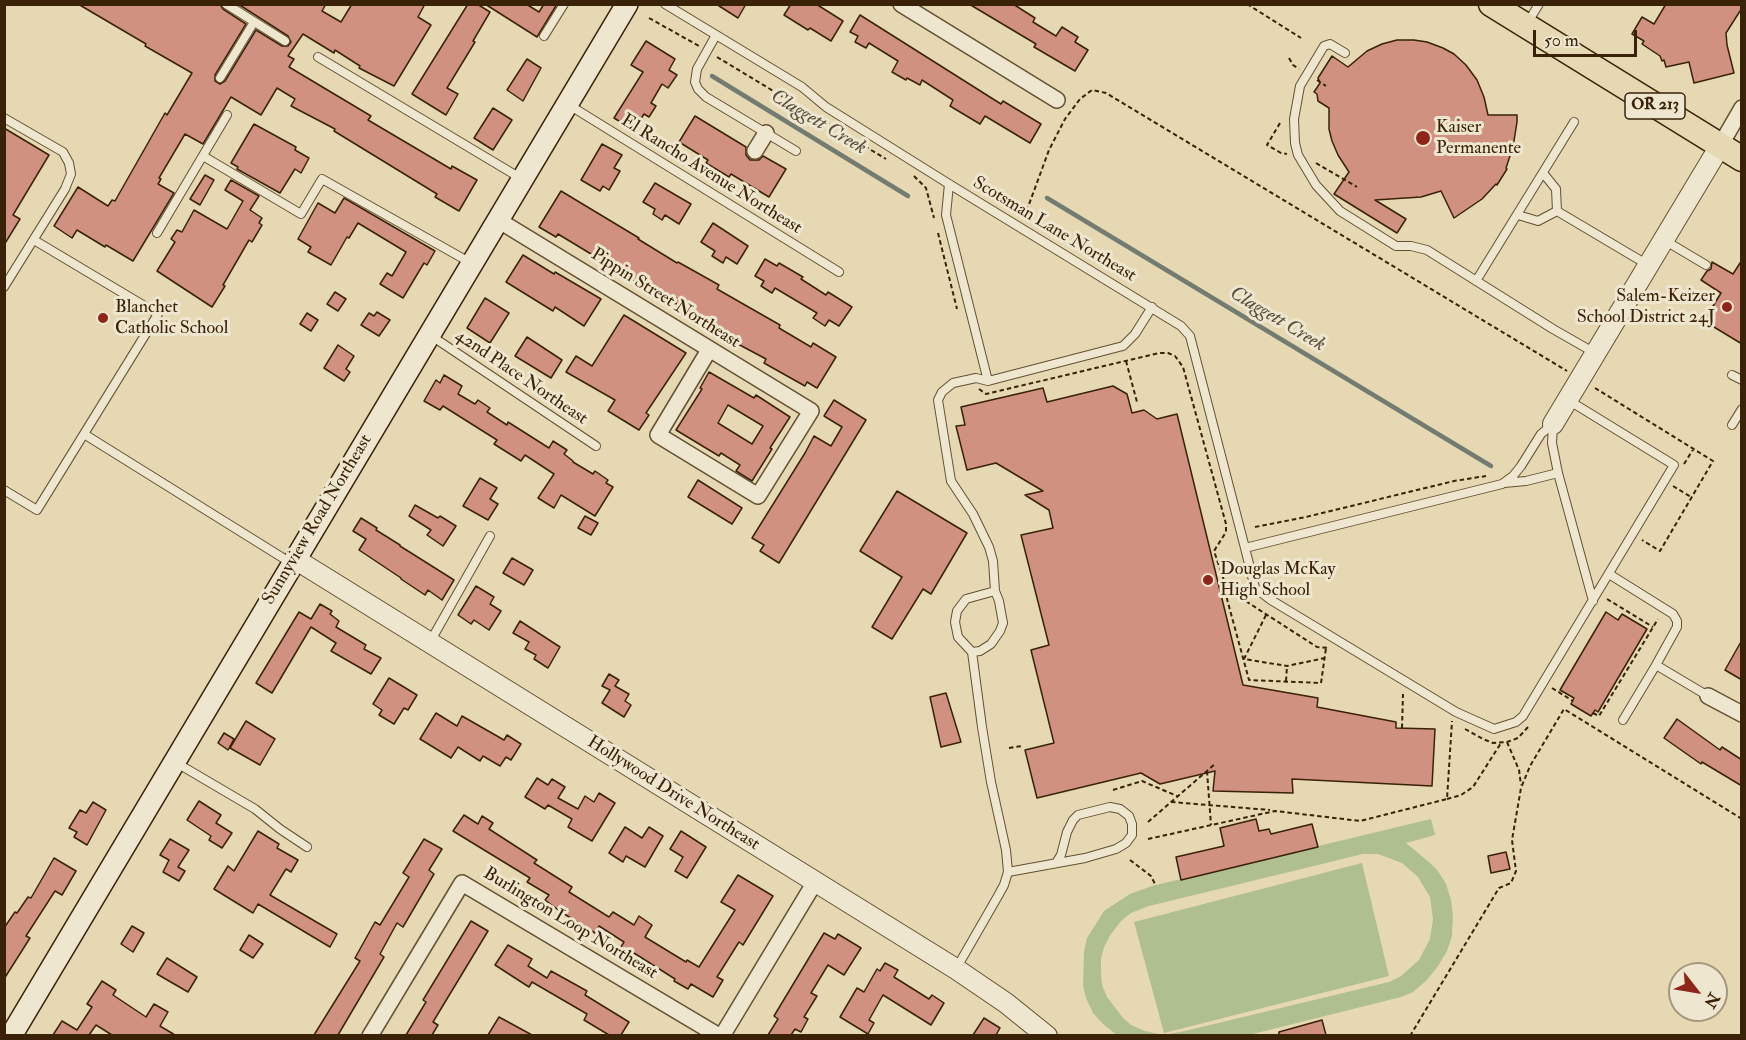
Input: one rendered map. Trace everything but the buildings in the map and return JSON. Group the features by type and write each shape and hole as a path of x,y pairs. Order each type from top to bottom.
{"main road":[{"name":"Sunnyview Road Northeast","path":"11,1035 627,4"},
{"name":"OR 213","path":"1491,4 1742,159"}],"street":[{"path":"902,4 1057,100"},
{"path":"1553,424 1742,108"},
{"path":"755,151 766,133"},
{"name":"Pippin Street Northeast","path":"498,220 811,411 758,496 658,435 709,350"},
{"name":"Hollywood Drive Northeast","path":"294,561 956,969 1006,1003 1047,1035"},
{"path":"1708,696 1742,714"},
{"path":"720,1035 815,882"},
{"name":"Burlington Loop Northeast","path":"370,1035 462,883 720,1035"}],"lane":[{"path":"226,4 285,41"},
{"path":"544,36 564,4"},
{"name":"Scotsman Lane Northeast","path":"665,4 802,87 826,106 949,184 1181,326 1190,336 1255,588 1271,600 1456,712 1494,729 1516,722 1523,716 1593,601"},
{"path":"1525,26 1539,4"},
{"path":"220,78 254,22"},
{"path":"716,35 697,69 695,82 698,89 706,97 796,151"},
{"path":"1345,53 1329,44 1324,46 1300,86 1294,119 1295,143 1298,155 1316,185 1340,211 1396,246 1411,246 1427,250 1595,353"},
{"path":"318,57 523,179"},
{"name":"El Rancho Avenue Northeast","path":"568,104 839,272"},
{"path":"156,233 227,115"},
{"path":"4,118 63,152 69,163 71,174 34,240 4,287"},
{"path":"1476,281 1574,122"},
{"path":"203,156 302,214 322,179 472,264"},
{"path":"1543,173 1556,189 1557,211"},
{"path":"949,184 946,215 988,381"},
{"path":"1518,215 1538,221 1557,211"},
{"path":"1557,211 1649,265"},
{"path":"4,490 37,510 158,314 34,240"},
{"path":"1664,240 1706,265"},
{"path":"972,652 980,651 991,644 1003,623 995,591 993,561 989,547 973,514 951,481 938,400 942,392 953,383 976,378 988,381 1117,348 1126,343 1139,328 1152,307"},
{"name":"42nd Place Northeast","path":"429,334 596,446"},
{"path":"1732,375 1742,380"},
{"path":"1567,400 1674,465 1612,576 1593,601"},
{"path":"1732,425 1742,409"},
{"path":"1502,483 1513,476 1541,434 1553,424"},
{"path":"1553,424 1552,443 1558,473 1593,601"},
{"path":"84,434 294,561"},
{"path":"1245,548 1502,483 1526,481 1558,473"},
{"path":"430,643 490,536"},
{"path":"1612,576 1673,614 1677,621 1677,627 1623,720"},
{"path":"956,969 1004,885 1008,872 1006,850 982,727 972,652 958,638 955,622 957,611 966,599 995,591"},
{"path":"1656,665 1708,696"},
{"path":"174,762 255,809 307,847"},
{"path":"1008,872 1085,858 1116,849 1126,843 1132,835 1129,816 1120,809 1110,807 1078,815 1067,832 1061,855 1056,863"}],"path":[{"path":"1247,4 1301,38"},
{"path":"649,18 891,162"},
{"path":"1019,226 1025,216 1049,150 1065,119 1080,99 1092,90 1106,93 1713,461 1660,551 1640,538"},
{"path":"1316,163 1357,187"},
{"path":"911,174 926,188 934,219"},
{"path":"937,230 958,311"},
{"path":"976,378 981,392 986,394 1126,361 1167,353 1175,356 1183,367 1226,524 1226,532 1214,551 1227,590 1227,598 1249,680 1321,683 1326,648"},
{"path":"1126,361 1137,402"},
{"path":"1255,527 1306,517 1454,480 1494,474"},
{"path":"1671,485 1691,497"},
{"path":"1612,576 1605,597 1653,627"},
{"path":"1227,590 1317,647"},
{"path":"1244,659 1266,615"},
{"path":"1593,713 1599,716 1659,616"},
{"path":"1244,659 1287,666 1325,658"},
{"path":"1286,682 1287,666"},
{"path":"1552,688 1573,701"},
{"path":"1402,728 1403,691"},
{"path":"1410,1035 1499,888 1511,884 1516,871 1512,840 1521,788 1530,766 1564,710 1742,819"},
{"path":"1447,799 1452,721"},
{"path":"1507,742 1519,770 1521,788"},
{"path":"1171,802 1360,821 1461,795 1473,787 1501,743"},
{"path":"1009,748 1022,746"},
{"path":"1148,822 1215,764"},
{"path":"1206,771 1212,826"},
{"path":"1113,790 1142,781 1178,797"},
{"path":"1148,838 1275,811"},
{"path":"1130,861 1151,876 1156,885"}],"green space":[{"path":"1431,819 1435,835 1406,843 1438,871 1446,884 1453,916 1452,936 1447,951 1427,980 1413,992 1401,997 1249,1035 1163,1035 1117,1035 1093,1013 1086,998 1083,985 1084,952 1087,938 1104,911 1130,894 1152,886","holes":["1363,854 1378,854 1402,863 1418,877 1430,897 1433,919 1430,939 1419,960 1401,976 1389,982 1185,1031 1163,1035 1131,1025 1123,1018 1107,997 1102,985 1101,959 1104,947 1121,921 1131,913 1149,906"]},
{"path":"1362,863 1389,976 1164,1033 1134,922"}],"waterway":[{"name":"Claggett Creek","path":"712,76 908,196"},
{"name":"Claggett Creek","path":"1047,198 1491,466"}],"place":[{"name":"Kaiser Permanente","path":"1423,138"},
{"name":"Salem-Keizer School District 24J","path":"1727,307"},
{"name":"Blanchet Catholic School","path":"103,318"},
{"name":"Douglas McKay High School","path":"1208,580"}]}
